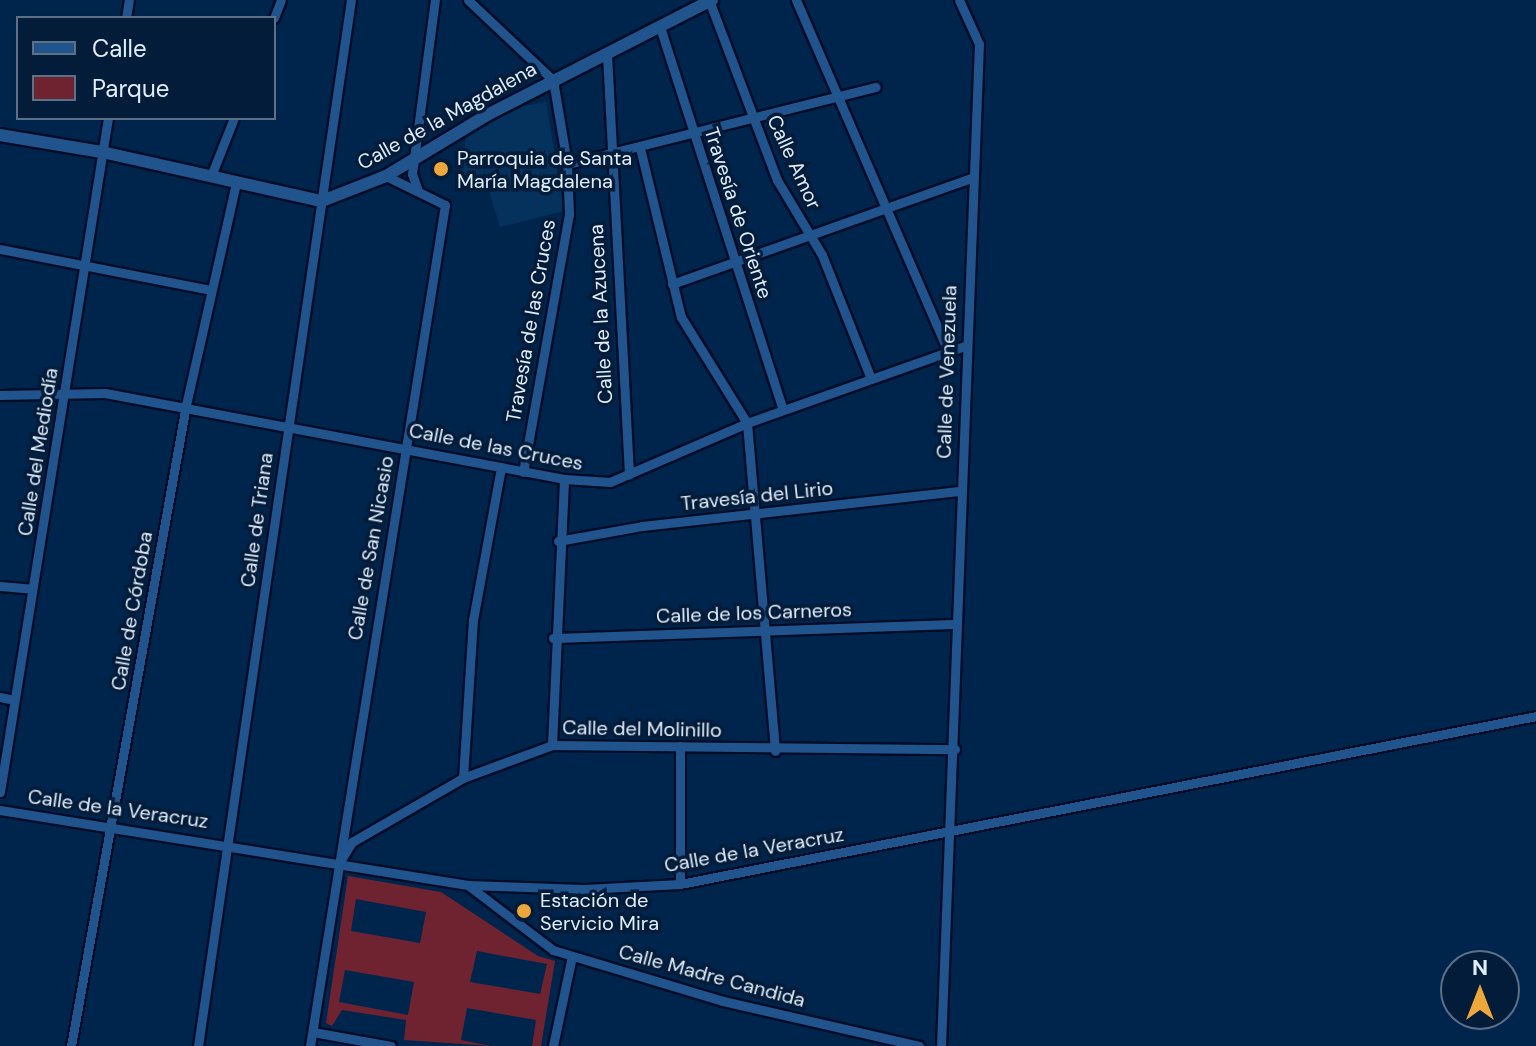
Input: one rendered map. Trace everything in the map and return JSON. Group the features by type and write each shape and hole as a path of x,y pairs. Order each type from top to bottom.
{"street":[{"name":"Calle de Triana","path":"198,1046 351,0"},
{"path":"418,191 412,174 417,156 435,0"},
{"path":"468,0 553,80"},
{"name":"Calle de la Magdalena","path":"322,201 386,176 553,80 710,0"},
{"name":"Calle Amor","path":"710,0 777,180 822,255 871,379"},
{"path":"796,0 948,352"},
{"name":"Calle de Venezuela","path":"941,1046 955,749 955,624 964,346 979,44 959,0"},
{"name":"Travesía de Oriente","path":"660,27 783,410"},
{"name":"Calle de la Azucena","path":"607,54 629,474"},
{"name":"Travesía de las Cruces","path":"523,472 569,214 567,164 553,80"},
{"path":"567,164 876,87"},
{"name":"Calle del Mediodía","path":"0,792 66,396 108,120"},
{"path":"211,176 233,120"},
{"path":"0,135 102,152 322,201"},
{"path":"640,148 681,317 747,423 775,751"},
{"path":"386,176 418,191"},
{"path":"672,284 734,259 972,178"},
{"name":"Calle de Córdoba","path":"71,1046 186,405 236,183"},
{"name":"Calle de San Nicasio","path":"341,861 343,832 445,205 418,191"},
{"path":"0,249 211,290"},
{"name":"Calle de las Cruces","path":"0,395 105,393 186,405 523,472 610,482 747,423 964,346"},
{"path":"463,778 473,620 501,468"},
{"path":"552,745 553,638 564,479"},
{"name":"Travesía del Lirio","path":"558,541 642,526 961,491"},
{"path":"0,586 32,589"},
{"name":"Calle de los Carneros","path":"553,638 955,624"},
{"path":"0,697 14,700"},
{"name":"Calle de la Veracruz","path":"0,810 341,861 468,885 584,889 680,884 1536,716"},
{"name":"Calle del Molinillo","path":"341,861 352,842 463,778 552,745 680,746 775,751 955,749"},
{"path":"680,746 680,884"},
{"path":"310,1046 341,861"},
{"name":"Calle Madre Candida","path":"468,885 553,950 723,1001 919,1046"},
{"path":"553,1046 572,956"},
{"path":"313,1032 391,1046"}],"shaded area":[{"path":"546,102 564,211 500,227 486,181 459,178 467,132 511,108"}],"green space":[{"path":"348,876 441,892 538,956 555,961 541,1046 532,1046 536,1020 467,1008 461,1040 491,1046 404,1040 406,1020 342,1010 332,1026 326,1023","holes":["356,899 426,912 420,943 351,931","477,951 547,964 540,994 470,982","345,970 414,982 408,1015 339,1002"]}],"place":[{"name":"Parroquia de Santa María Magdalena","path":"441,169"},
{"name":"Estación de Servicio Mira","path":"524,911"}]}
